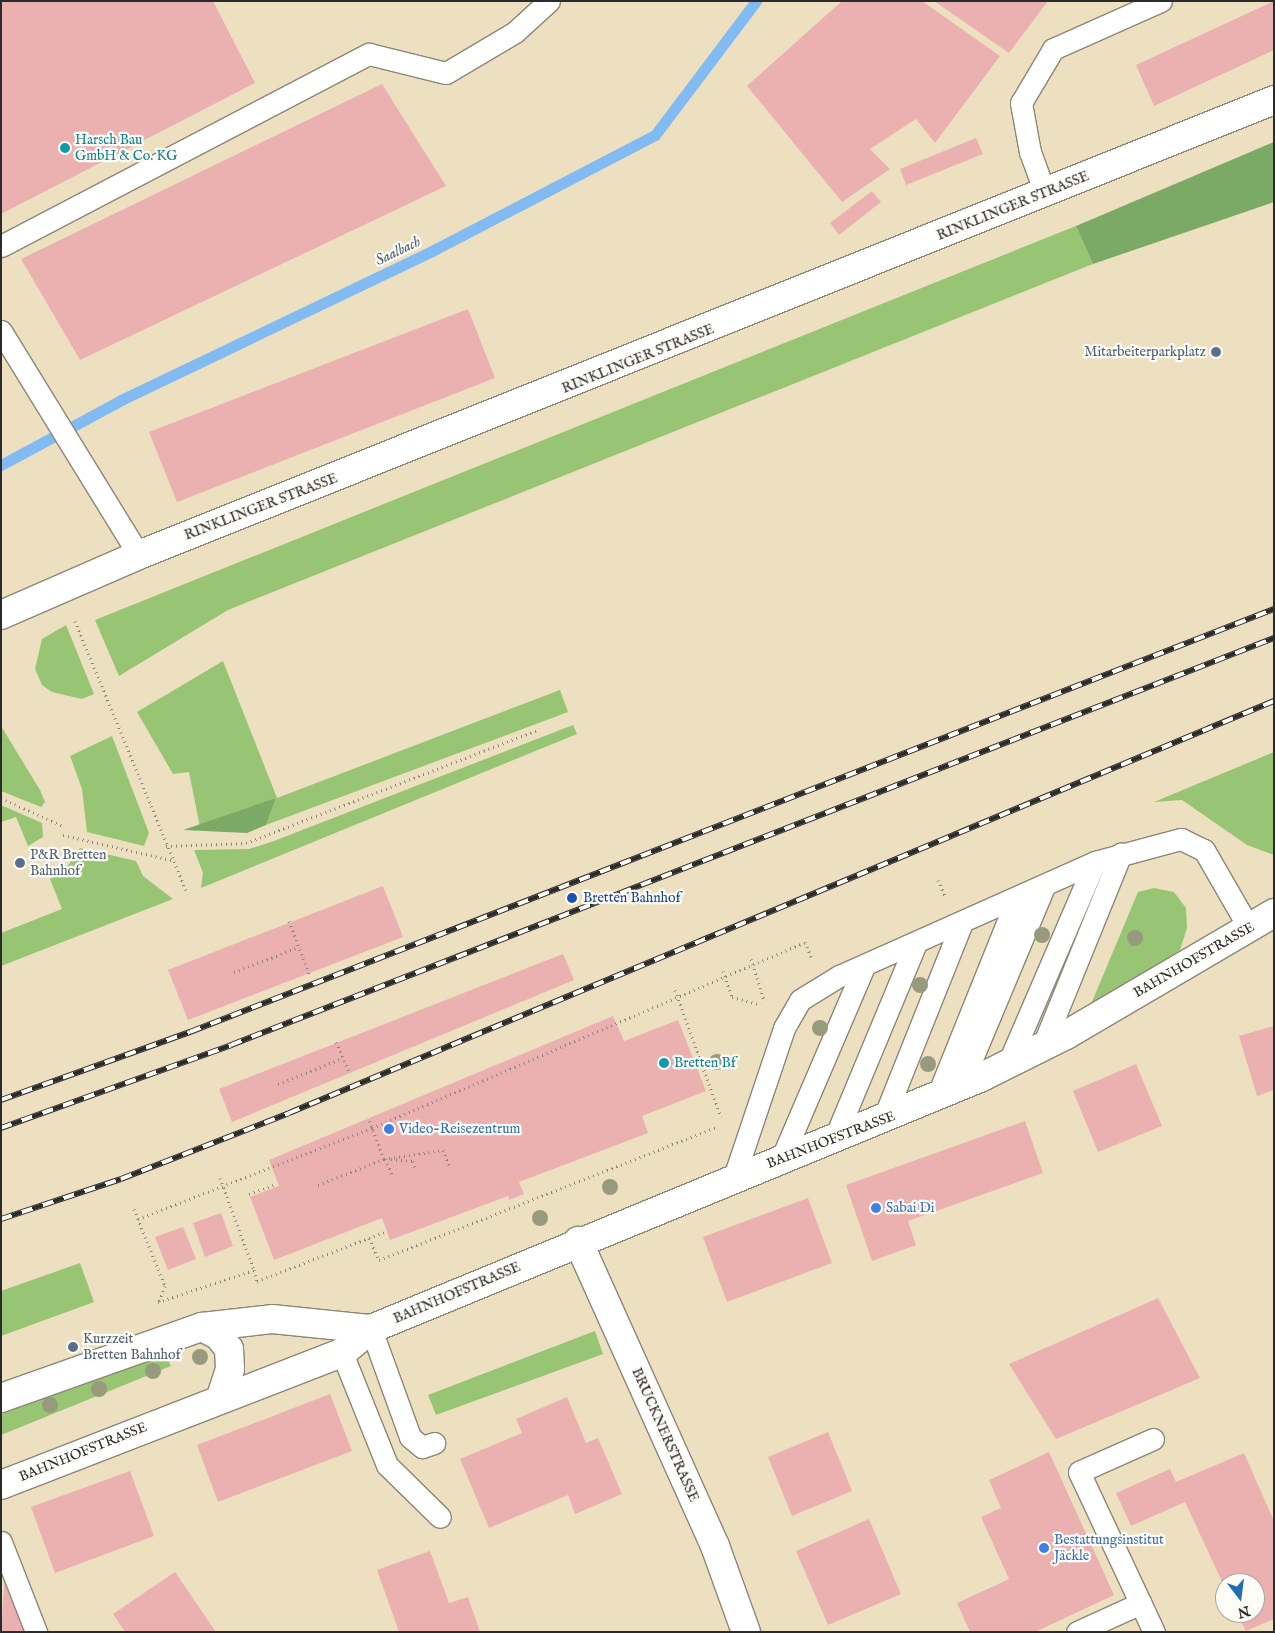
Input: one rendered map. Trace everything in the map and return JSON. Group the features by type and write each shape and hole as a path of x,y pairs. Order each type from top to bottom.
{"street":[{"name":"RINKLINGER STRASSE","path":"1,615 139,555 1274,100"},
{"name":"BAHNHOFSTRASSE","path":"1,1485 221,1397 342,1353 371,1329 578,1241 734,1177 834,1140 949,1091 1042,1048 1274,913"},
{"name":"BRUCKNERSTRASSE","path":"578,1241 715,1546 746,1632"},
{"name":"BAHNHOFSTRASSE","path":"1,1398 202,1327 272,1320 371,1329"},
{"path":"202,1327 218,1334 229,1348 230,1369 221,1397"}],"lane":[{"path":"1,246 369,54 446,73 515,32 549,1"},
{"path":"1045,193 1030,152 1021,103 1053,49 1161,1"},
{"path":"1,331 139,555"},
{"path":"734,1177 784,1028 800,1000 821,985 1016,900 1095,862 1121,853 1180,839 1204,850 1249,928"},
{"path":"1042,1048 1121,853"},
{"path":"1008,1064 1095,862"},
{"path":"949,1091 1044,887"},
{"path":"949,1091 1016,900"},
{"path":"883,1120 960,925"},
{"path":"834,1140 914,945"},
{"path":"781,1160 864,966"},
{"path":"371,1329 410,1437 422,1447 434,1443"},
{"path":"342,1353 387,1465 440,1517"},
{"path":"1153,1439 1079,1472 1154,1632"},
{"path":"1,1542 36,1632"},
{"path":"1077,1632 1141,1603"}],"path":[{"path":"62,590 171,860 187,893"},
{"path":"166,846 246,843 540,729"},
{"path":"1,798 63,826"},
{"path":"63,834 171,860"},
{"path":"289,921 309,974"},
{"path":"138,1219 372,1128 805,942 812,962"},
{"path":"234,972 299,947"},
{"path":"723,971 732,997 764,1006"},
{"path":"369,1238 379,1260 724,1124 675,990"},
{"path":"336,1042 350,1074"},
{"path":"278,1084 343,1058"},
{"path":"368,1117 384,1159 393,1176"},
{"path":"318,1185 384,1159 443,1150 449,1165"},
{"path":"384,1159 413,1161 416,1168"},
{"path":"220,1178 257,1281 387,1231"},
{"path":"249,1194 276,1184"},
{"path":"134,1209 165,1286 158,1302 254,1270"}],"green space":[{"path":"1274,142 1274,202 1093,264 1076,226"},
{"path":"1076,226 1093,264 228,610 119,676 95,620"},
{"path":"66,625 94,694 82,699 52,692 42,685 35,669 42,639"},
{"path":"223,661 277,798 560,690 568,712 266,825 276,798 200,827 189,772 173,774 137,712"},
{"path":"573,725 577,734 201,888 203,873 194,850 249,849 274,841"},
{"path":"1,726 40,790 45,802 41,807 1,791"},
{"path":"112,736 149,833 144,846 87,832 82,789 70,756"},
{"path":"1274,752 1274,855 1247,845 1182,800 1154,802"},
{"path":"276,798 266,825 247,833 183,830"},
{"path":"1,805 42,823 43,837 28,846 16,817 1,822"},
{"path":"80,848 136,861 143,876 173,899 1,966 1,933 62,909 50,879 65,870"},
{"path":"1154,888 1174,892 1186,908 1187,928 1180,950 1089,1009 1138,892"},
{"path":"80,1263 94,1302 1,1336 1,1291"},
{"path":"595,1331 603,1354 436,1415 428,1395"},
{"path":"164,1352 171,1366 1,1435 1,1414"}],"building":[{"name":"Harsch Bau GmbH & Co. KG","path":"1,1 213,1 255,83 1,214"},
{"path":"842,1 922,1 1000,56 935,143 916,119 870,149 890,169 842,202 747,86"},
{"path":"934,1 1048,1 1009,53"},
{"path":"1274,1 1274,50 1154,106 1136,65"},
{"path":"382,84 446,186 80,360 21,259"},
{"path":"976,138 983,154 906,185 900,169"},
{"path":"872,191 881,202 839,235 830,223"},
{"path":"468,309 495,378 177,502 149,432"},
{"path":"383,886 403,937 188,1020 168,970"},
{"path":"563,954 574,980 232,1122 219,1089"},
{"path":"613,1016 624,1041 678,1020 706,1091 642,1116 648,1133 519,1182 524,1194 509,1200 508,1196 390,1240 382,1218 274,1260 250,1197 279,1186 269,1160"},
{"path":"1274,1026 1274,1090 1257,1096 1239,1036"},
{"path":"1136,1064 1162,1126 1098,1152 1073,1091"},
{"path":"1025,1121 1043,1173 908,1221 916,1245 872,1261 846,1185"},
{"path":"808,1198 832,1263 727,1302 703,1237"},
{"path":"221,1213 233,1246 205,1257 193,1223"},
{"path":"183,1227 196,1259 168,1270 155,1237"},
{"path":"1158,1298 1200,1378 1056,1439 1009,1364"},
{"path":"330,1394 352,1451 218,1502 197,1445"},
{"path":"567,1397 586,1443 598,1438 622,1494 575,1514 568,1495 489,1528 460,1459 522,1433 516,1419"},
{"path":"828,1432 852,1491 792,1516 768,1457"},
{"name":"Bestattungsinstitut Jäckle","path":"1049,1452 1114,1595 1035,1632 970,1632 957,1603 1009,1579 981,1517 1001,1508 989,1480"},
{"path":"1244,1453 1274,1521 1274,1619 1265,1623 1265,1573 1218,1573 1185,1502 1131,1526 1116,1493 1170,1469 1176,1482"},
{"path":"130,1471 154,1536 55,1573 31,1507"},
{"path":"869,1519 901,1594 828,1625 796,1551"},
{"path":"430,1551 449,1603 468,1597 480,1632 399,1632 377,1570"},
{"path":"5,1571 24,1632 1,1632"},
{"path":"175,1572 216,1632 125,1632 113,1614"},
{"path":"1242,1623 1265,1623 1246,1631"}],"waterway":[{"name":"Saalbach","path":"1,465 121,400 432,251 655,135 756,1"}],"railway":[{"path":"1,1100 190,1032 1274,609"},
{"path":"1,1128 231,1045 1274,638"},
{"path":"1,1219 121,1179 289,1113 1274,701"}],"place":[{"name":"Harsch Bau GmbH & Co. KG","path":"65,148"},
{"name":"Mitarbeiterparkplatz","path":"1216,352"},
{"name":"P&R Bretten Bahnhof","path":"20,863"},
{"name":"Bretten Bahnhof","path":"572,898"},
{"name":"Bretten Bf","path":"664,1063"},
{"name":"Video-Reisezentrum","path":"389,1129"},
{"name":"Sabai Di","path":"876,1208"},
{"name":"Kurzzeit Bretten Bahnhof","path":"73,1347"},
{"name":"Bestattungsinstitut Jäckle","path":"1044,1548"}]}
